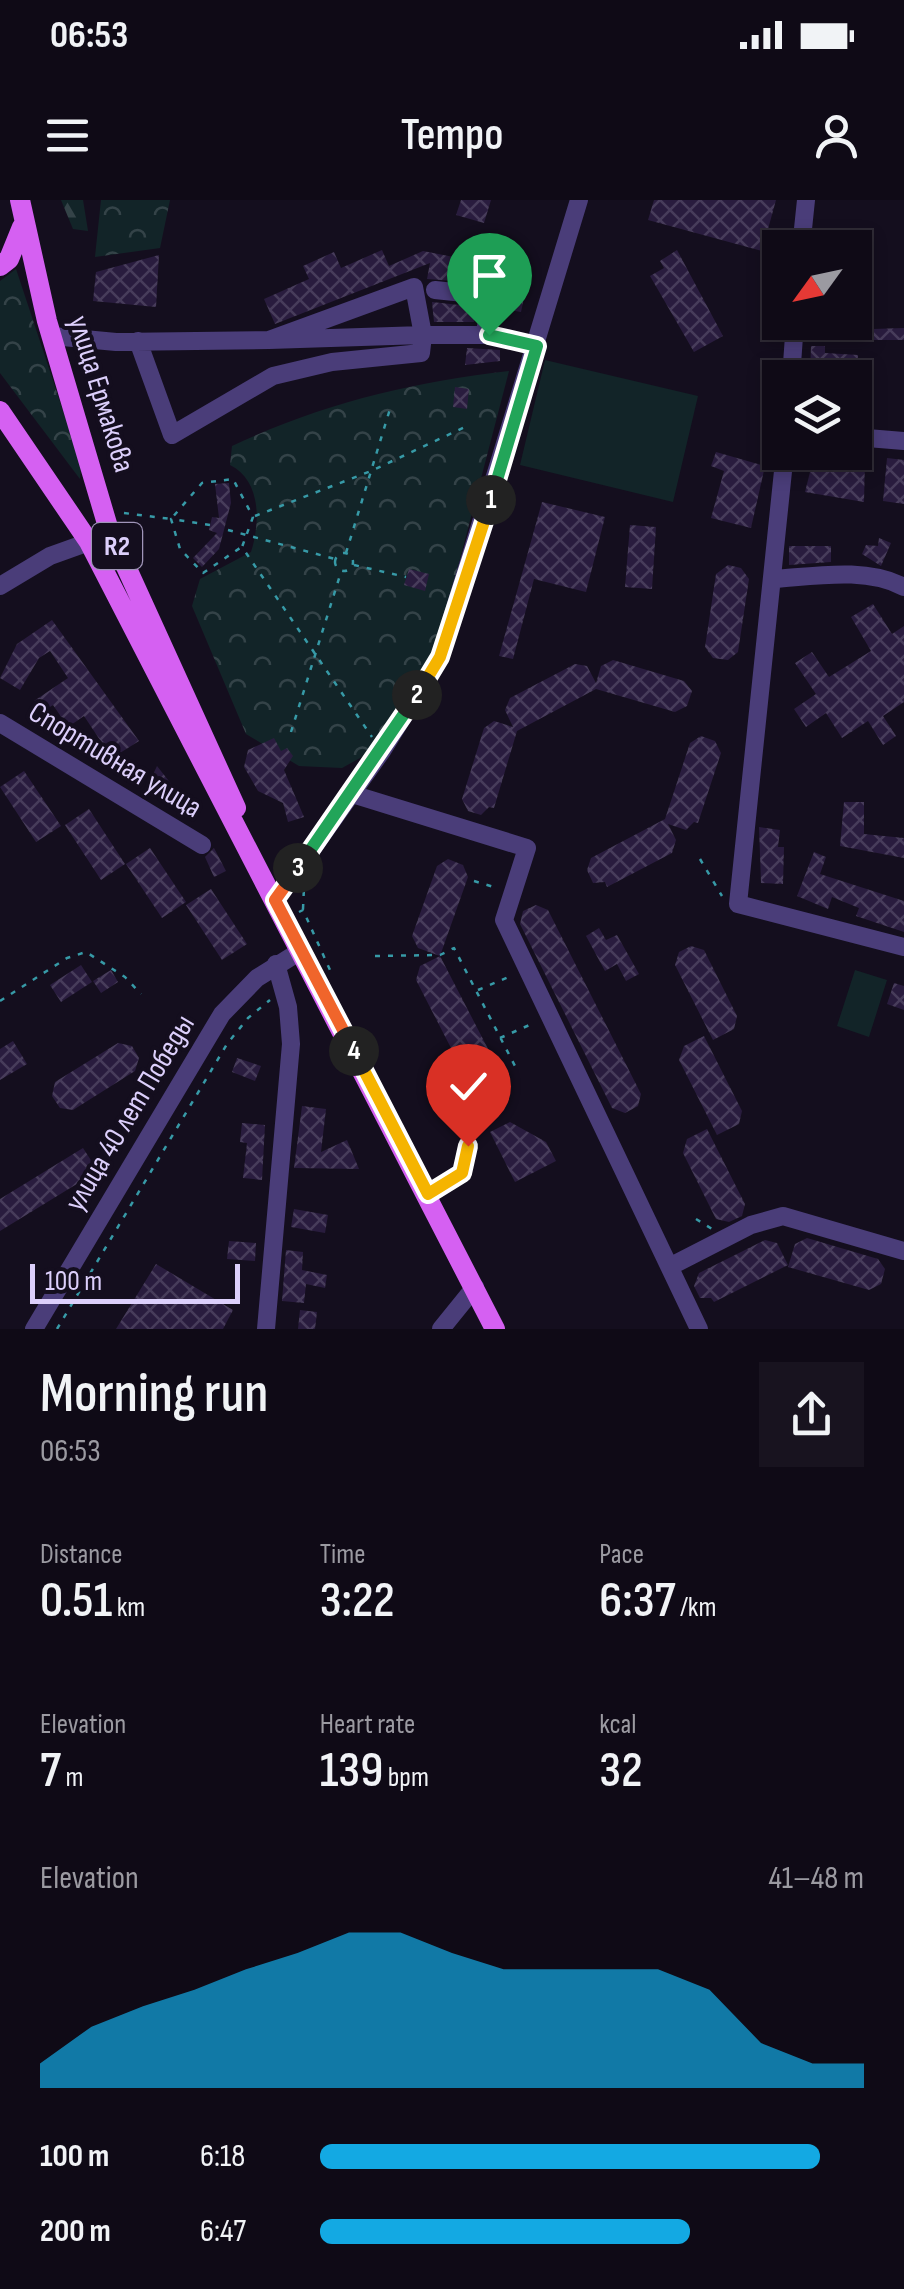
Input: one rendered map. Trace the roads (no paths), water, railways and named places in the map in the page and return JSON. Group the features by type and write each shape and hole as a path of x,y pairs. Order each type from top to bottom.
{"main road":[{"name":"улица Ермакова","path":"20,200 22,227 108,526 196,713 262,875"},
{"path":"0,266 9,259 22,227"},
{"name":"улица Ермакова","path":"0,411 89,542 199,763 302,950 495,1329"}],"street":[{"path":"275,900 352,794 440,657 579,200"},
{"path":"804,230 806,200"},
{"path":"138,342 172,435 273,376 332,362 421,353 423,334 414,287 269,340"},
{"path":"434,290 494,296 484,335"},
{"path":"52,336 138,342 484,335 537,346"},
{"path":"872,438 904,441"},
{"path":"784,470 738,904 904,947"},
{"path":"0,586 50,556 89,542"},
{"path":"775,578 831,574 888,578 904,587"},
{"name":"Спортивная улица","path":"0,723 202,845"},
{"path":"352,794 528,848 504,920 699,1329"},
{"name":"улица 40 лет Победы","path":"34,1329 222,1014 238,994 276,964 302,950"},
{"path":"266,1329 292,1044 288,1007 276,964"},
{"path":"671,1266 751,1226 783,1216 904,1251"},
{"path":"441,1329 474,1287"}]}
